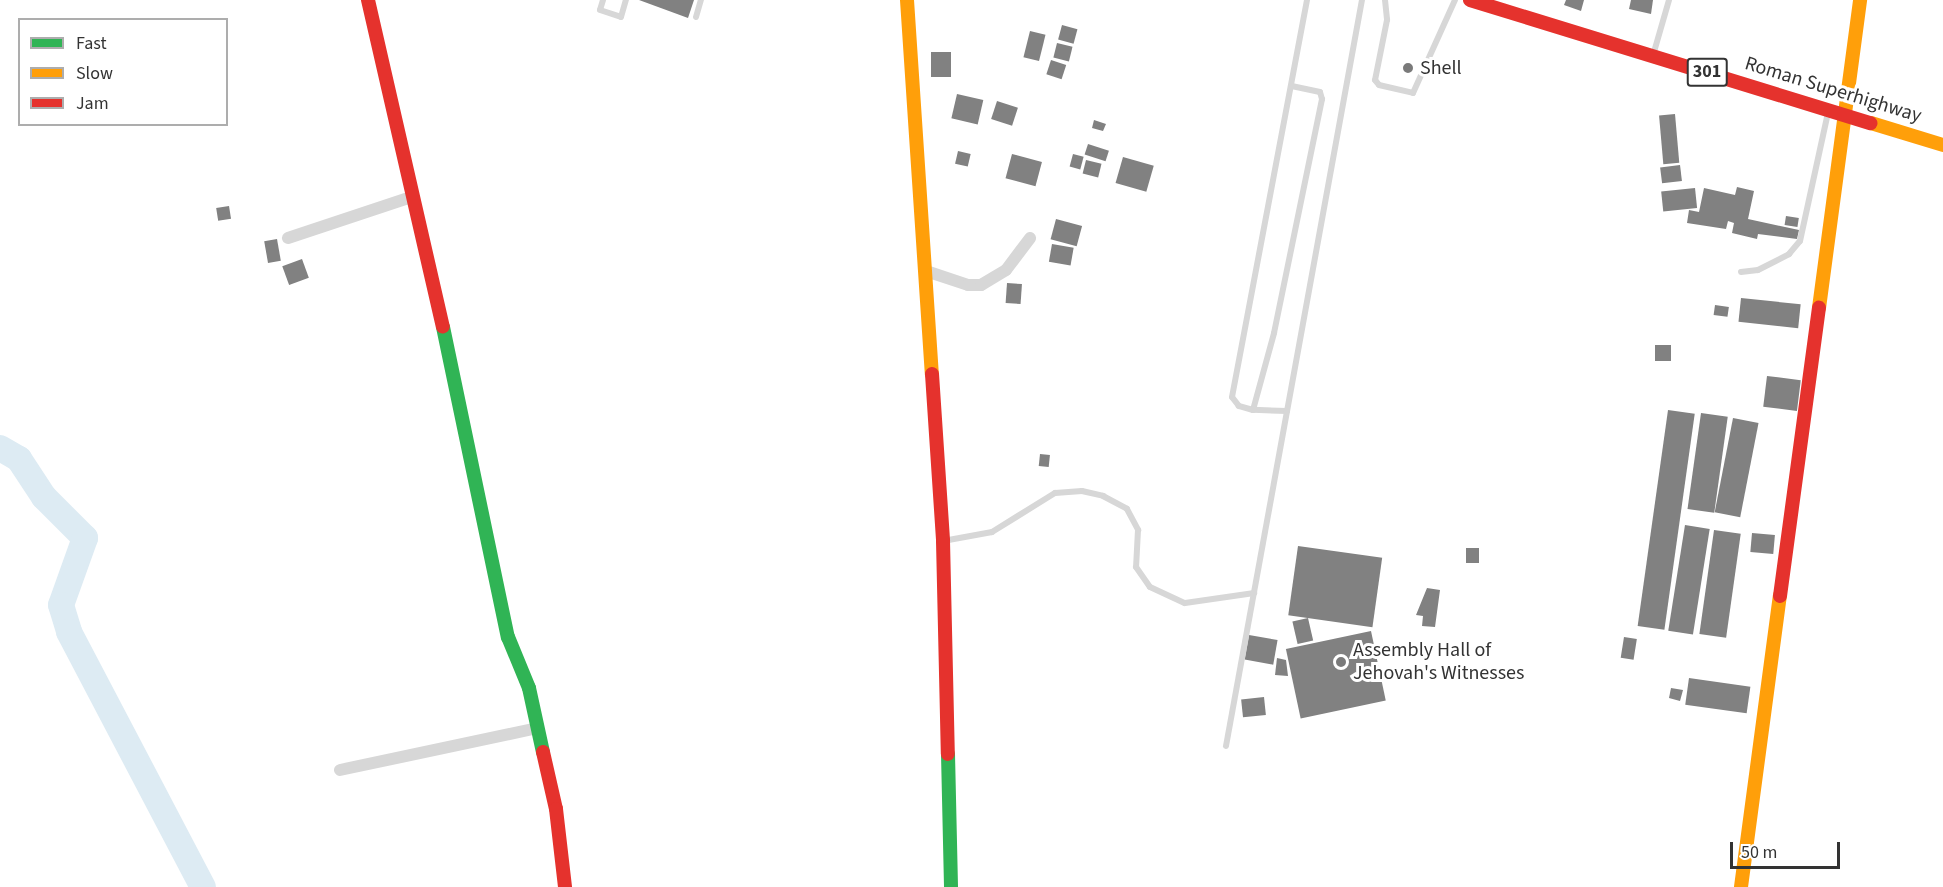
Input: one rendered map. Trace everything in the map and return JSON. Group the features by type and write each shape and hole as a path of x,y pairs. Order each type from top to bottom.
{"street":[{"path":"368,0 411,197 429,261 508,637 529,688 538,728 556,809 566,887"},
{"path":"907,0 943,541 951,887"},
{"name":"Roman Superhighway","path":"1470,0 1943,145"},
{"path":"1741,887 1835,111 1860,0"},
{"path":"288,237 411,197"},
{"path":"926,271 968,285 981,285 1006,270 1030,238"},
{"path":"340,770 538,728"}],"lane":[{"path":"603,0 600,10 621,17 626,0"},
{"path":"696,17 702,0"},
{"path":"1287,411 1253,410 1239,406 1232,397 1307,0"},
{"path":"1226,746 1362,0"},
{"path":"1385,0 1387,20 1375,80 1379,85 1413,93 1418,90 1455,0"},
{"path":"1653,56 1669,0"},
{"path":"1253,410 1274,333 1322,99 1320,92 1292,86"},
{"path":"1741,272 1758,270 1789,254 1800,241 1835,111"},
{"path":"943,541 992,532 1054,493 1082,491 1103,496 1127,509 1138,530 1136,567 1150,588 1185,603 1254,593"}],"building":[{"path":"639,0 694,0 688,18"},
{"path":"1566,0 1584,0 1581,11 1564,5"},
{"path":"1631,0 1653,0 1651,14 1629,9"},
{"path":"1062,25 1077,29 1074,44 1058,39"},
{"path":"1030,31 1046,35 1039,61 1023,57"},
{"path":"1057,43 1073,47 1069,61 1053,58"},
{"path":"931,52 951,52 951,77 931,77"},
{"path":"1051,60 1066,65 1062,79 1046,74"},
{"path":"957,94 983,100 978,124 951,118"},
{"path":"997,101 1018,108 1012,126 991,119"},
{"path":"1675,114 1679,163 1663,164 1659,115"},
{"path":"1094,120 1106,124 1103,131 1092,128"},
{"path":"1088,144 1109,151 1106,161 1085,154"},
{"path":"958,151 971,154 968,167 955,164"},
{"path":"1012,154 1042,162 1035,186 1006,178"},
{"path":"1073,154 1084,157 1080,169 1070,167"},
{"path":"1123,157 1154,166 1146,192 1116,183"},
{"path":"1086,160 1102,164 1098,177 1083,174"},
{"path":"1680,165 1682,181 1662,183 1660,167"},
{"path":"1737,187 1754,191 1748,219 1799,230 1797,239 1758,234 1757,239 1732,233 1734,223 1728,221 1726,229 1687,223 1689,210 1699,212 1704,188 1735,195"},
{"path":"1695,188 1697,208 1663,211 1661,192"},
{"path":"229,206 231,219 218,221 216,208"},
{"path":"1786,216 1799,218 1797,227 1785,225"},
{"path":"1056,219 1082,226 1077,246 1051,239"},
{"path":"277,239 281,261 268,263 264,241"},
{"path":"1052,244 1074,248 1071,266 1049,262"},
{"path":"302,259 309,278 289,285 282,266"},
{"path":"1007,283 1022,284 1021,304 1006,303"},
{"path":"1741,298 1801,304 1798,328 1738,322"},
{"path":"1715,305 1729,307 1727,317 1714,315"},
{"path":"1655,345 1671,345 1671,361 1655,361"},
{"path":"1767,376 1801,380 1797,411 1763,407"},
{"path":"1668,410 1695,414 1664,630 1638,626"},
{"path":"1701,413 1728,417 1714,513 1688,509"},
{"path":"1733,418 1759,423 1740,517 1715,512"},
{"path":"1040,454 1050,455 1049,467 1039,466"},
{"path":"1685,525 1710,529 1693,635 1668,631"},
{"path":"1714,530 1741,534 1726,638 1699,634"},
{"path":"1752,533 1775,535 1773,554 1750,552"},
{"path":"1298,546 1382,558 1372,627 1288,615"},
{"path":"1466,548 1479,548 1479,563 1466,563"},
{"path":"1427,588 1440,590 1435,627 1422,626 1423,616 1416,615"},
{"path":"1308,618 1313,640 1298,644 1292,622"},
{"path":"1371,631 1386,700 1301,719 1286,649"},
{"path":"1249,635 1278,640 1273,665 1245,660"},
{"path":"1624,637 1637,639 1634,660 1621,658"},
{"path":"1277,658 1286,660 1288,676 1275,675"},
{"path":"1689,678 1750,687 1747,713 1685,705"},
{"path":"1671,688 1683,690 1680,701 1669,698"},
{"path":"1264,697 1266,715 1243,717 1241,699"}],"waterway":[{"path":"0,448 19,459 44,497 85,538 61,605 69,632 203,887"}],"traffic: fast":[{"path":"443,327 508,637 529,688 543,752"},
{"path":"948,754 951,887"}],"traffic: slow":[{"path":"907,0 932,374"},
{"path":"1819,308 1860,0"},
{"path":"1871,123 1943,145"},
{"path":"1741,887 1780,596"}],"traffic: jam":[{"path":"368,0 443,327"},
{"path":"1470,0 1871,123"},
{"path":"1780,596 1819,308"},
{"path":"932,374 943,541 948,754"},
{"path":"543,752 556,809 565,887"}],"place":[{"name":"Shell","path":"1408,68"},
{"name":"Assembly Hall of Jehovah's Witnesses","path":"1341,662"}]}
